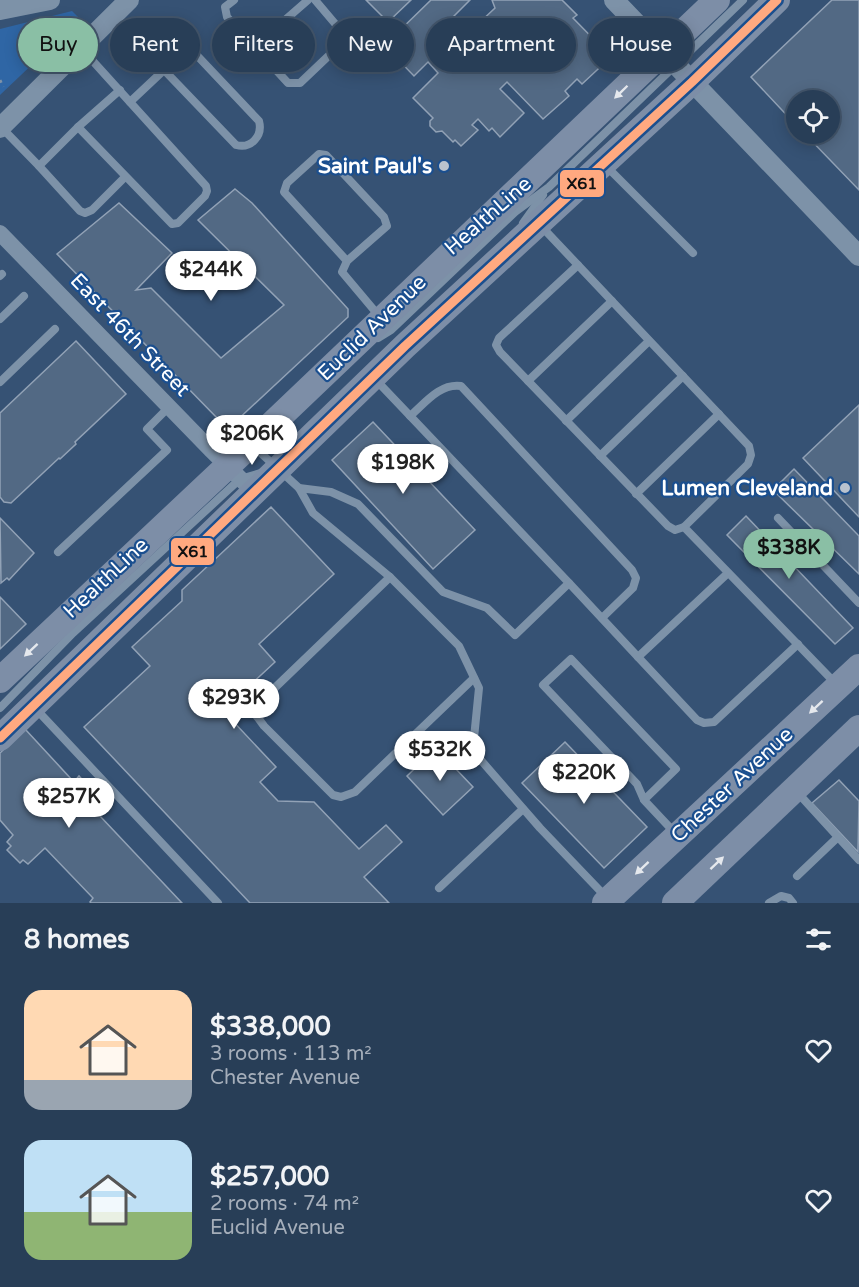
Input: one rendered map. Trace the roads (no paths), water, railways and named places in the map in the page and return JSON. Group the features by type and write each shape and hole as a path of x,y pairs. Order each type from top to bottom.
{"main road":[{"name":"Euclid Avenue","path":"693,40 717,0"},
{"name":"Euclid Avenue","path":"693,55 777,0"},
{"name":"Euclid Avenue","path":"0,738 33,706 339,360 382,319 670,72"},
{"name":"Euclid Avenue","path":"0,680 243,469 278,468 373,376 604,164 673,72"},
{"name":"Chester Avenue","path":"607,901 859,668"},
{"path":"675,903 859,728"}],"street":[{"path":"0,10 50,0"},
{"path":"98,31 129,0"},
{"path":"614,0 631,18"},
{"path":"0,127 56,72"},
{"path":"683,72 859,256"},
{"name":"East 46th Street","path":"0,233 169,407 243,469"}],"lane":[{"path":"228,18 225,7 234,0"},
{"path":"287,18 308,0"},
{"path":"315,0 343,33 341,44 315,69"},
{"name":"HealthLine","path":"693,50 742,0"},
{"path":"172,44 181,44 189,48 259,121 260,133 256,139 243,147 236,145 164,70 161,62 162,55 172,44"},
{"path":"78,127 172,224 178,222 205,196 206,186 98,66"},
{"path":"130,102 162,72"},
{"path":"278,72 288,83 300,83 312,72"},
{"name":"HealthLine","path":"339,360 391,330 515,212 549,187 671,72"},
{"path":"39,166 120,90"},
{"path":"0,127 80,211 85,213 92,210 125,177"},
{"path":"347,261 284,192 287,183 319,154 326,155 384,217 387,226 347,261 342,272 382,319"},
{"path":"604,164 693,253"},
{"name":"HealthLine","path":"485,273 549,187"},
{"path":"539,224 578,265 649,340 749,446 751,455 748,464 684,526 675,530 668,526 636,494 500,352 496,345 499,338 578,265"},
{"path":"0,319 24,296"},
{"path":"528,381 612,301"},
{"path":"0,382 55,329"},
{"path":"566,421 649,340"},
{"path":"373,376 697,720 704,723 714,722 798,645"},
{"path":"600,456 683,376"},
{"path":"410,416 438,391 452,385 461,386 632,570 636,578 633,588 602,618"},
{"path":"58,552 167,450 147,429 169,407"},
{"path":"636,494 719,414"},
{"path":"243,469 278,468 299,488 313,513 390,577 459,646 478,688 474,738 479,758 607,901"},
{"name":"HealthLine","path":"0,708 73,633 243,469"},
{"path":"299,488 331,492 358,504 443,592 487,608 515,635 569,583"},
{"path":"778,518 859,603"},
{"path":"684,526 839,686"},
{"path":"638,657 728,573"},
{"path":"390,577 258,704 255,714 264,726 333,795 341,797 355,792 474,678"},
{"path":"644,800 676,769 571,659 543,685 637,784 644,800 677,836"},
{"path":"33,706 218,903"},
{"path":"794,790 859,860"},
{"path":"439,888 523,809"},
{"path":"797,876 838,837"},
{"path":"769,903 781,896 789,898 793,903"}],"place":[{"name":"Saint Paul's","path":"444,166"},
{"name":"Lumen Cleveland","path":"845,488"}]}
